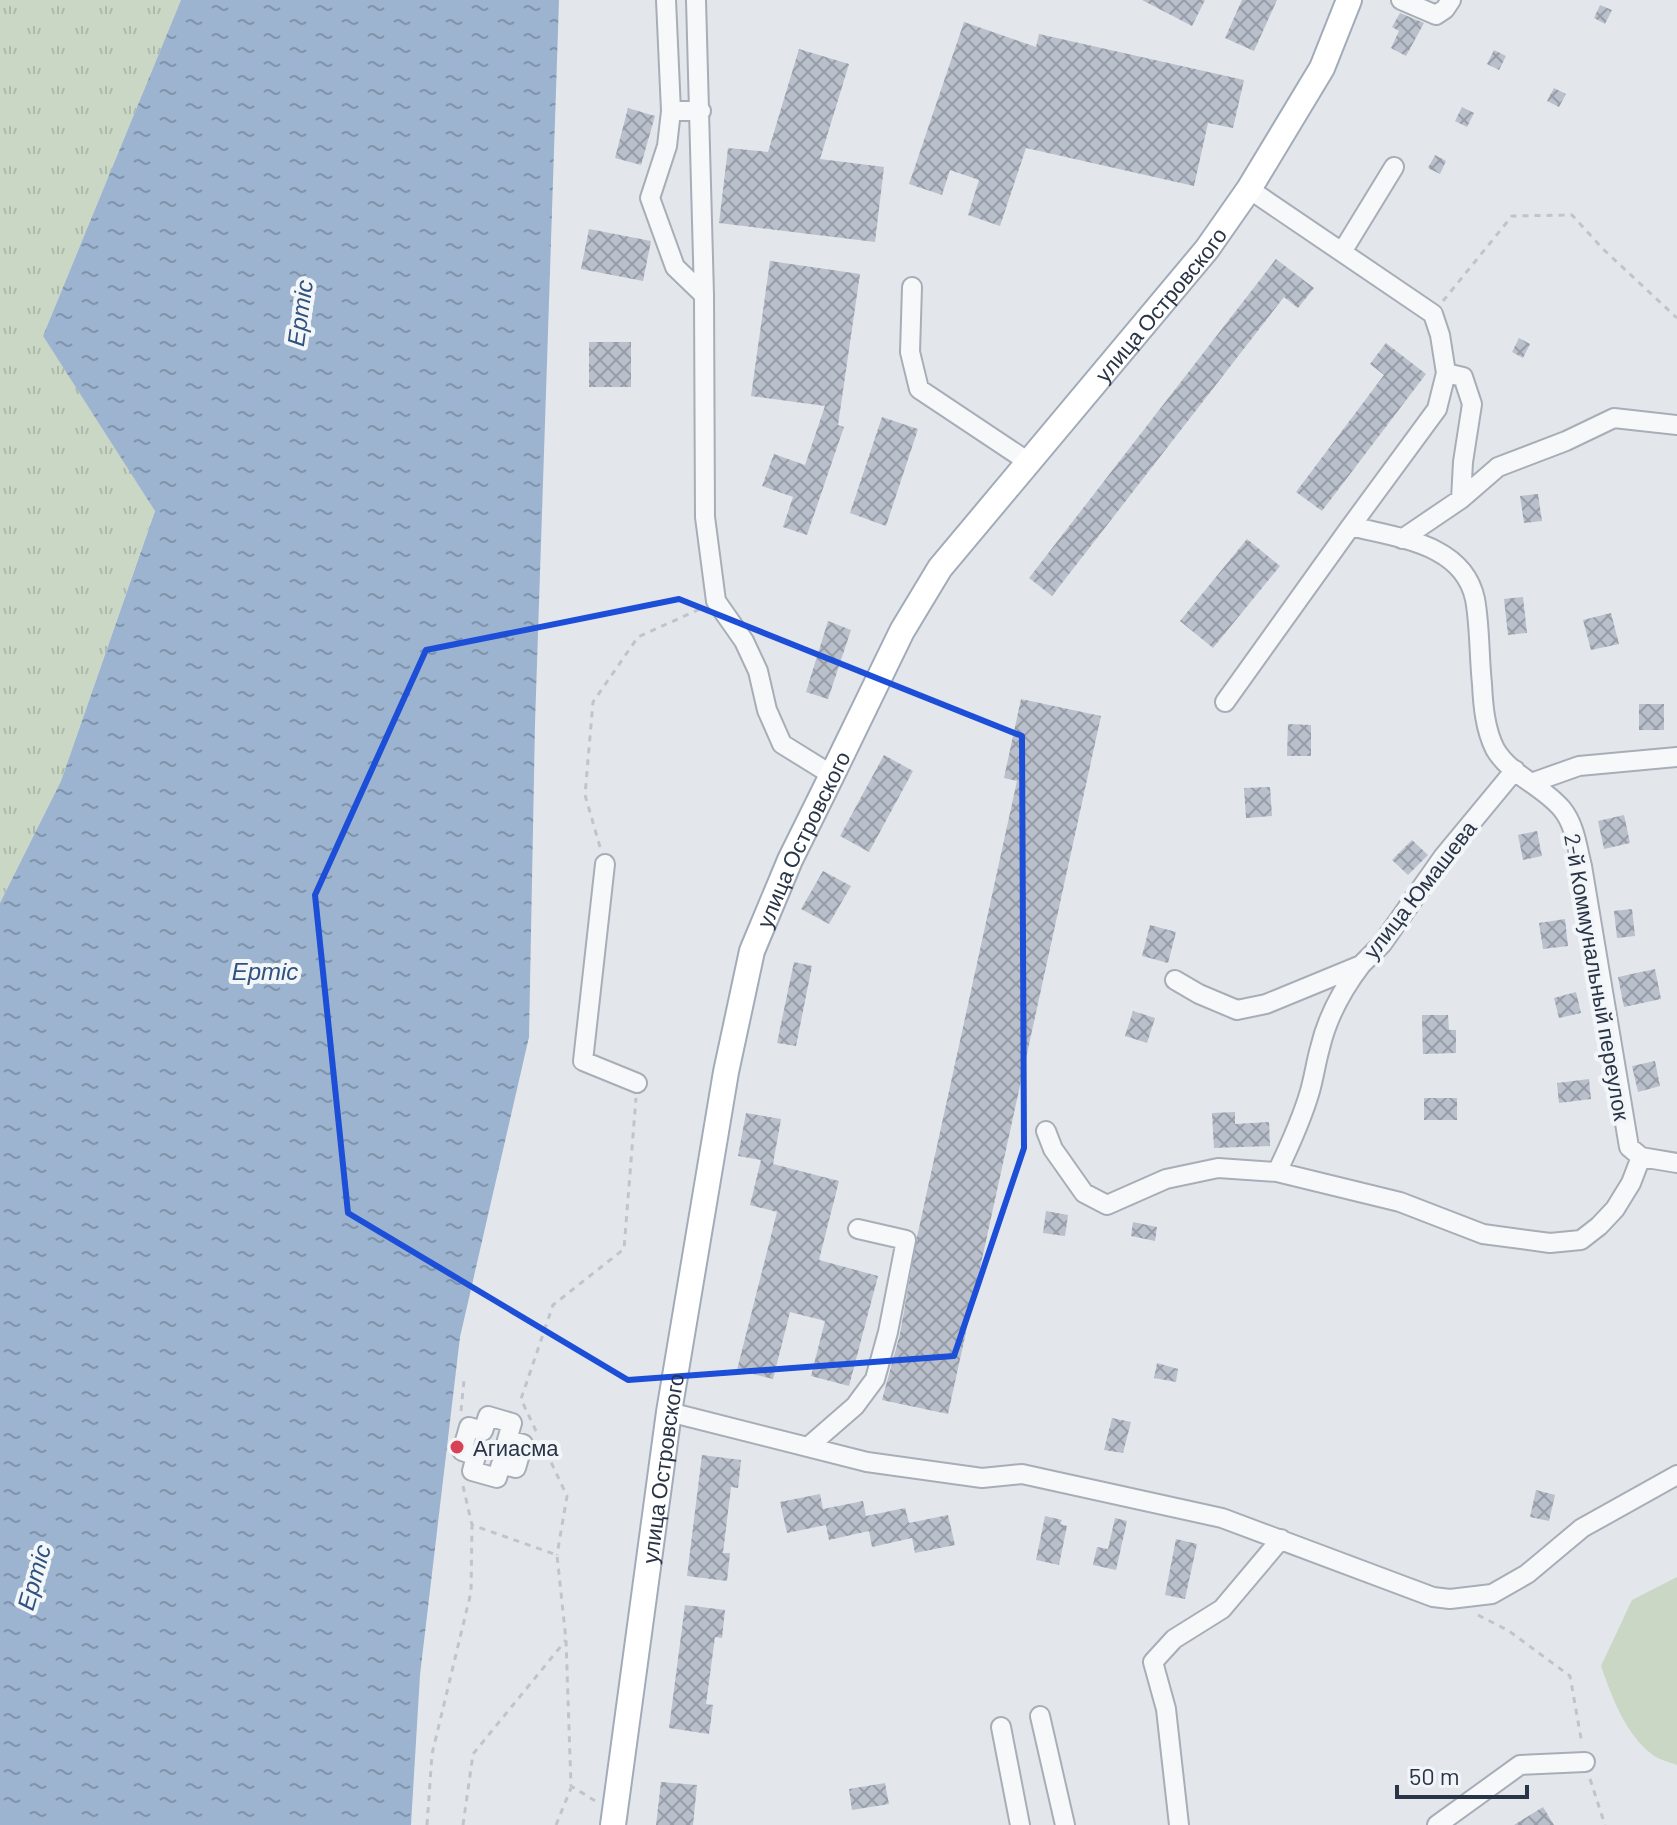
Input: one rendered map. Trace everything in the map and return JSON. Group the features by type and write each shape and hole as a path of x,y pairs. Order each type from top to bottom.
{"main road":[{"name":"улица Островского","path":"614,1818 669,1412 723,1087 752,951 790,860 902,631 940,568 1207,249 1249,189 1322,68 1349,0"}],"street":[{"path":"666,0 671,111 667,146 650,198 675,267 704,295"},
{"path":"696,0 701,111 705,517 716,601 744,641 758,671 767,710 782,744 832,775"},
{"path":"1401,0 1436,15 1451,0"},
{"path":"671,111 701,111"},
{"path":"1342,252 1394,167"},
{"path":"1225,702 1437,409 1446,373 1433,314 1249,189"},
{"path":"912,287 910,352 919,389 1030,463"},
{"path":"1446,373 1463,377 1472,404 1461,499"},
{"path":"1402,539 1461,499 1498,467 1566,441 1614,418 1677,425"},
{"name":"2-й Коммунальный переулок","path":"1351,526 1435,549 1453,560 1466,576 1475,598 1487,727 1494,747 1507,766 1524,776 1562,809 1572,827 1635,1152"},
{"path":"1524,776 1579,766 1677,757"},
{"name":"улица Юмашева","path":"1175,980 1237,1010 1266,1004 1361,965 1382,944 1443,857 1524,776"},
{"path":"605,864 583,1061 637,1083"},
{"path":"1277,1172 1296,1132 1311,1088 1320,1045 1333,1011 1346,985 1361,965"},
{"path":"1046,1131 1053,1149 1084,1193 1107,1205 1166,1179 1218,1168 1277,1172 1400,1202 1483,1234 1550,1243 1581,1240 1615,1209 1631,1183 1635,1152 1677,1163"},
{"path":"809,1446 855,1406 875,1379 888,1332 906,1240 858,1229"},
{"path":"669,1412 867,1462 982,1478 1022,1474 1222,1518 1433,1597 1450,1599 1492,1594 1527,1574 1582,1528 1677,1475"},
{"path":"488,1416 512,1423 507,1440 523,1444 516,1468 501,1464 497,1478 472,1471 476,1456 462,1451 469,1427 483,1431 488,1416"},
{"path":"1179,1825 1166,1709 1153,1662 1174,1639 1222,1609 1281,1539"},
{"path":"1040,1716 1065,1825"},
{"path":"1001,1727 1020,1825"},
{"path":"1437,1825 1520,1765 1585,1762"}],"path":[{"path":"1433,314 1512,216 1572,215 1603,249 1677,318"},
{"path":"605,864 585,795 593,702 638,637 716,601"},
{"path":"556,1825 571,1786 566,1640 557,1555 567,1496 521,1399 553,1305 624,1249 637,1083"},
{"path":"461,1410 464,1380"},
{"path":"427,1825 432,1754 471,1592 472,1525 462,1481"},
{"path":"472,1525 557,1555"},
{"path":"1450,1599 1509,1631 1570,1676 1585,1762 1605,1825"},
{"path":"463,1825 473,1754 566,1640"},
{"path":"571,1786 614,1818"}],"highlighted area":[{"path":"679,599 1022,736 1024,1148 954,1356 628,1380 348,1213 315,895 426,650"}],"green space":[{"path":"0,0 181,0 43,336 155,510 61,781 0,903"},
{"path":"1677,1577 1677,1765 1655,1757 1635,1737 1615,1702 1601,1666 1632,1600"}],"water":[{"name":"Ертіс","path":"181,0 559,0 535,724 529,1037 460,1337 420,1675 411,1825 0,1825 0,903 61,781 155,511 43,336"}],"building":[{"path":"1142,0 1205,0 1192,26"},
{"path":"1242,0 1277,0 1254,51 1225,38"},
{"path":"1600,5 1612,10 1605,24 1594,18"},
{"path":"1400,13 1424,23 1406,56 1391,48 1399,31 1392,27"},
{"path":"964,22 1036,47 1039,34 1244,80 1233,128 1208,123 1194,186 1026,148 1000,226 968,215 979,180 950,170 942,195 909,184"},
{"path":"799,49 849,64 820,159 884,167 875,242 719,223 728,148 768,152"},
{"path":"1494,50 1506,56 1499,70 1487,64"},
{"path":"1554,88 1566,94 1559,107 1547,101"},
{"path":"1462,107 1474,113 1467,127 1455,121"},
{"path":"628,108 655,116 641,165 615,158"},
{"path":"1435,155 1446,161 1440,174 1428,168"},
{"path":"589,229 651,241 643,281 581,269"},
{"path":"1276,259 1314,288 1298,308 1284,297 1052,596 1029,578"},
{"path":"770,261 860,274 838,425 844,427 807,535 783,527 793,497 762,486 774,454 805,465 825,406 751,396"},
{"path":"1519,338 1530,344 1523,358 1512,352"},
{"path":"589,342 631,342 631,387 589,387"},
{"path":"1386,343 1426,374 1322,511 1296,492 1384,375 1370,364"},
{"path":"882,417 918,429 886,526 850,513"},
{"path":"1538,494 1542,521 1524,523 1520,496"},
{"path":"1247,539 1280,566 1213,648 1180,621"},
{"path":"1523,597 1527,633 1508,635 1504,599"},
{"path":"1611,613 1619,644 1591,650 1583,620"},
{"path":"828,621 851,630 828,699 806,692"},
{"path":"1021,699 1101,716 948,1414 882,1400 900,1334 917,1237 1017,781 1004,778"},
{"path":"1639,704 1664,704 1664,730 1639,730"},
{"path":"1288,724 1311,725 1311,756 1287,756"},
{"path":"884,755 913,771 869,852 840,836"},
{"path":"1270,787 1272,816 1246,818 1244,788"},
{"path":"1624,815 1630,843 1604,849 1598,821"},
{"path":"1537,831 1542,856 1523,860 1518,835"},
{"path":"1412,840 1428,855 1408,875 1392,860"},
{"path":"823,871 851,886 829,924 801,909"},
{"path":"1632,909 1635,936 1617,938 1614,911"},
{"path":"1565,919 1568,946 1543,949 1539,923"},
{"path":"1150,925 1176,932 1168,963 1142,956"},
{"path":"794,962 812,966 796,1046 777,1043"},
{"path":"1655,969 1661,999 1624,1007 1618,977"},
{"path":"1576,992 1581,1013 1559,1018 1554,998"},
{"path":"1133,1011 1155,1018 1147,1043 1125,1036"},
{"path":"1422,1015 1448,1015 1449,1030 1456,1030 1456,1053 1423,1054"},
{"path":"1655,1061 1660,1086 1638,1092 1632,1066"},
{"path":"1589,1079 1591,1099 1559,1103 1557,1083"},
{"path":"1424,1098 1457,1098 1457,1120 1424,1120"},
{"path":"1235,1112 1235,1124 1269,1122 1270,1146 1214,1148 1212,1113"},
{"path":"746,1113 781,1119 773,1164 839,1181 819,1260 878,1276 849,1386 811,1376 825,1321 790,1312 773,1379 737,1370 777,1212 750,1205 761,1160 738,1156"},
{"path":"1046,1211 1068,1215 1065,1236 1043,1233"},
{"path":"1133,1222 1157,1227 1155,1241 1131,1236"},
{"path":"1157,1363 1178,1369 1176,1382 1154,1378"},
{"path":"1112,1418 1131,1422 1123,1453 1104,1450"},
{"path":"702,1455 741,1460 738,1488 731,1487 723,1553 730,1553 727,1581 687,1576"},
{"path":"1536,1490 1555,1495 1549,1521 1530,1517"},
{"path":"820,1494 823,1509 863,1501 866,1516 905,1508 909,1523 948,1515 955,1545 915,1553 912,1538 872,1547 869,1531 829,1540 826,1525 787,1533 780,1502"},
{"path":"1045,1516 1062,1520 1060,1524 1067,1526 1059,1565 1036,1560"},
{"path":"1115,1518 1127,1521 1116,1570 1093,1565 1097,1547 1108,1549"},
{"path":"1176,1539 1197,1544 1185,1599 1165,1595"},
{"path":"685,1605 725,1610 722,1638 715,1637 706,1704 713,1705 709,1734 669,1728"},
{"path":"661,1782 697,1785 693,1825 656,1825"},
{"path":"885,1783 889,1804 852,1810 849,1789"},
{"path":"1543,1807 1554,1825 1514,1825"}],"place":[{"name":"Агиасма","path":"457,1447"}]}
